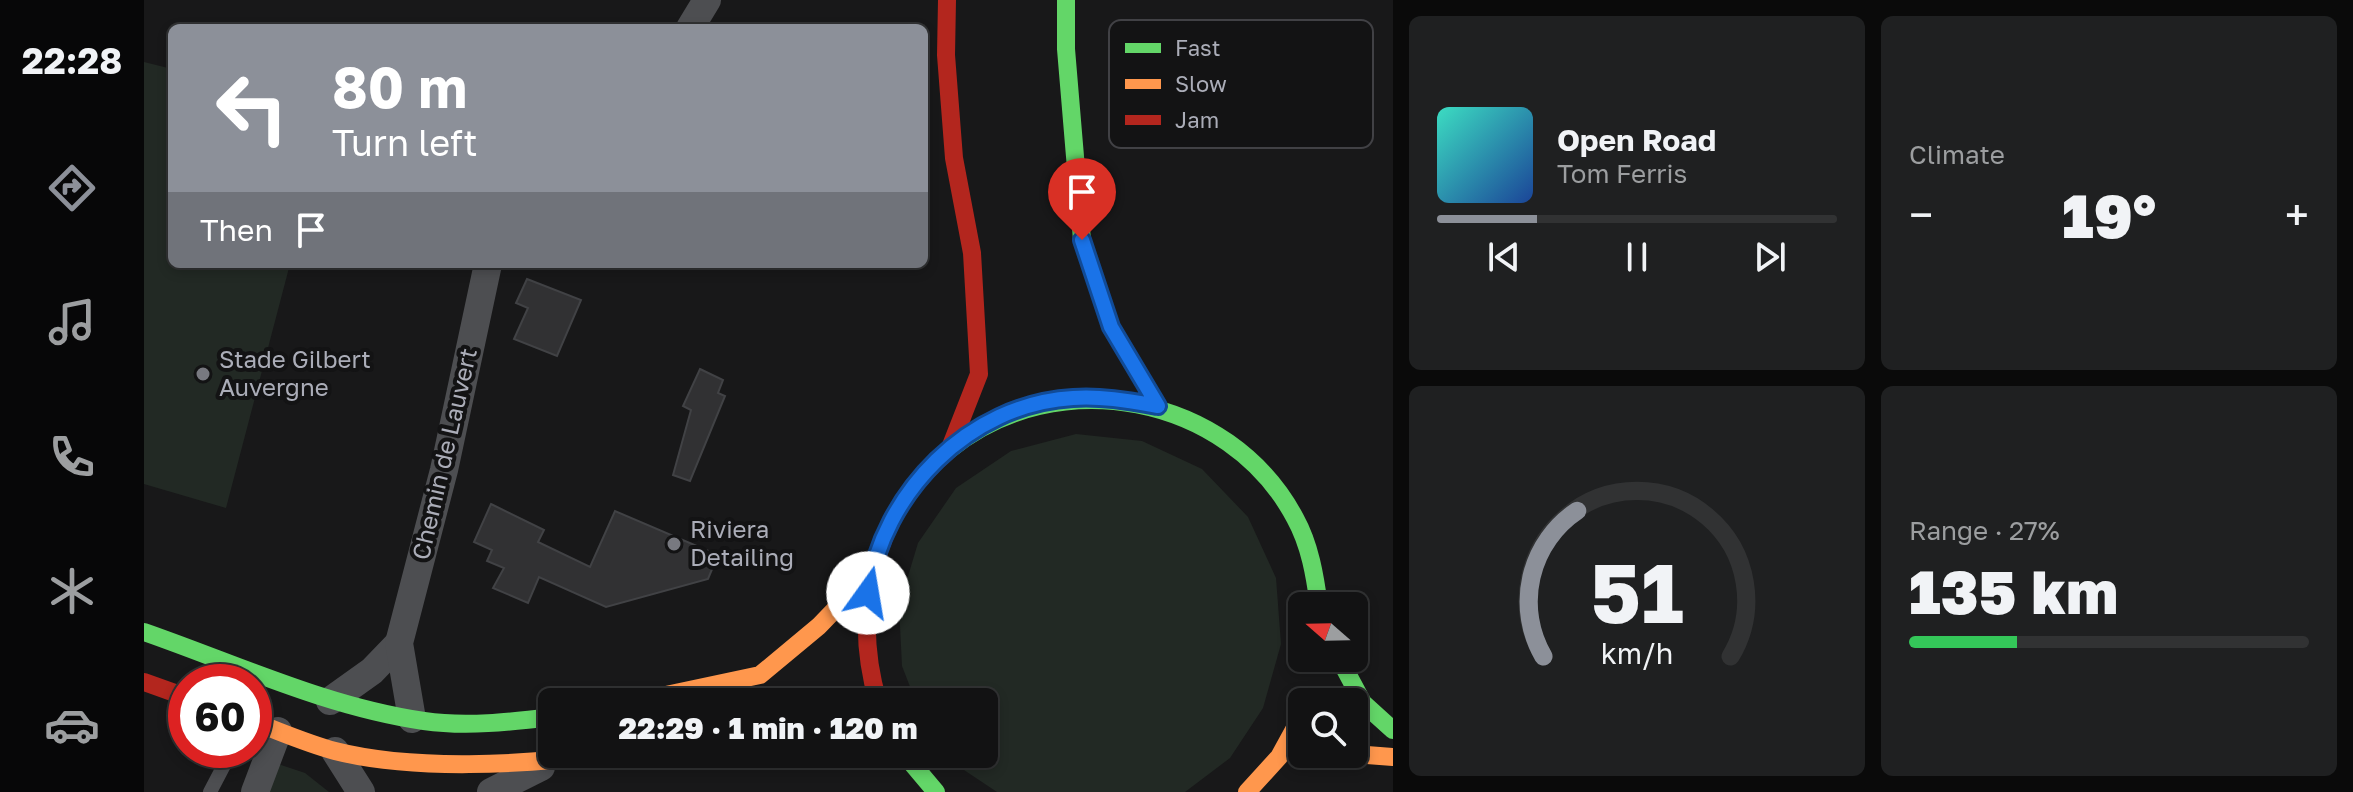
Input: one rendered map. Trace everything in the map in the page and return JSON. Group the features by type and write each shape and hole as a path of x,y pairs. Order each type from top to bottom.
{"main road":[{"path":"947,0 946,55 954,158 972,253 979,374 950,448"},
{"path":"1066,0 1066,49 1082,240 1111,327 1158,406"},
{"path":"874,688 866,658 865,615 871,572 883,536 900,503 923,473 950,448 986,423 1027,406 1071,398 1114,398 1158,406 1202,424 1232,444 1275,486 1300,527 1315,573 1317,592"},
{"path":"699,688 760,675 819,626 871,572"},
{"path":"144,632 330,701 412,719 446,723 538,718"},
{"path":"1346,672 1363,703 1393,730"},
{"path":"144,682 168,691"},
{"path":"272,728 335,751 444,764 538,761"},
{"path":"1247,792 1267,774 1288,743"},
{"path":"1368,755 1393,757"},
{"path":"1267,774 1288,766"},
{"path":"916,768 936,792"}],"street":[{"path":"692,24 707,0"},
{"name":"Chemin de Lauvert","path":"412,719 399,643 444,470 487,268"},
{"name":"Chemin de Lauvert","path":"330,701 372,671 399,643"},
{"path":"335,751 361,792"},
{"path":"255,792 259,768"},
{"path":"491,792 539,768"}],"lane":[{"path":"210,792 223,768"}],"shaded area":[{"name":"Stade Gilbert Auvergne","path":"144,62 168,68 168,268 289,268 226,508 144,484"},
{"path":"1076,434 1142,441 1202,469 1248,517 1276,578 1281,644 1263,708 1230,758 1185,792 997,792 961,768 998,768 998,688 911,688 902,666 899,606 918,543 956,488 1011,451"},
{"path":"278,764 305,773 329,792 268,792"}],"building":[{"path":"527,279 581,300 557,356 514,339 528,308 516,303"},
{"path":"700,369 723,380 718,393 725,396 690,481 673,475 691,410 683,406"},
{"path":"491,504 544,530 538,542 590,567 615,511 718,555 708,579 606,607 539,577 528,603 493,588 504,568 487,561 492,550 474,542"}],"traffic: fast":[{"path":"1066,0 1066,49 1082,240 1111,327 1158,406"},
{"path":"949,450 992,423 1039,406 1088,400 1137,404 1185,419 1228,443 1266,476 1295,518 1305,539 1317,592"},
{"path":"144,632 317,695 388,714 456,724 538,718"},
{"path":"1346,672 1363,703 1393,730"},
{"path":"916,768 936,792"}],"traffic: slow":[{"path":"699,688 760,675 819,626 871,572"},
{"path":"272,729 335,751 366,757 434,764 538,761"},
{"path":"1247,792 1279,757 1288,741"},
{"path":"1368,755 1393,757"}],"traffic: jam":[{"path":"947,0 946,55 954,158 972,253 979,374 950,448"},
{"path":"875,688 867,632 875,565 886,533 902,503 923,475 949,450"},
{"path":"144,682 168,691"}],"place":[{"name":"Stade Gilbert Auvergne","path":"203,374"},
{"name":"Riviera Detailing","path":"674,544"}],"route":[{"path":"868,593 871,572 883,536 900,503 923,473 950,448 986,423 1027,406 1071,398 1114,398 1158,406 1111,327 1082,240"}]}
